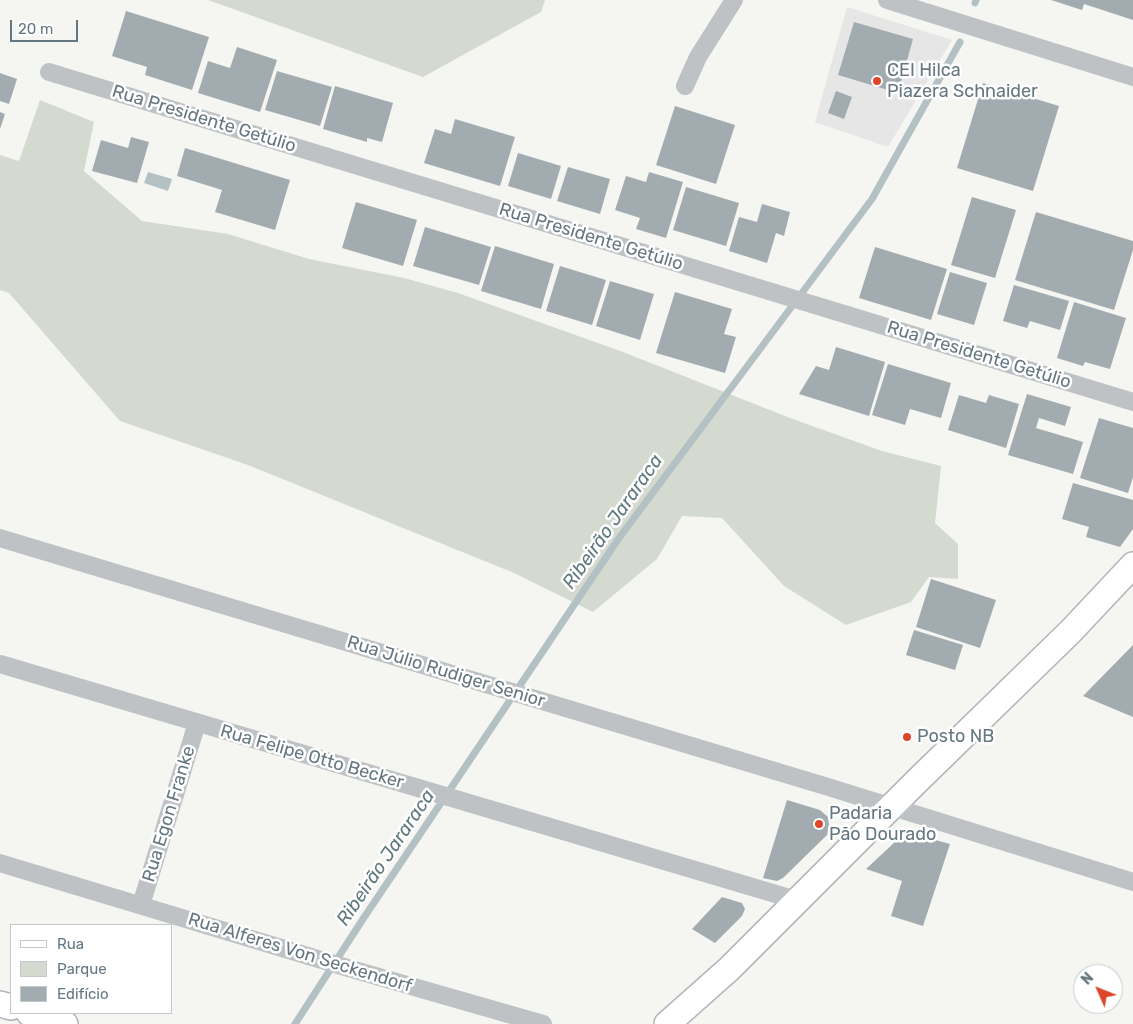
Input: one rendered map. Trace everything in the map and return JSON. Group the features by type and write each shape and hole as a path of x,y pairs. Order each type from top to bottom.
{"main road":[{"path":"667,1024 707,989 1071,631 1133,565"},
{"path":"32,1014 66,1024"}],"street":[{"path":"685,86 698,57 734,0"},
{"path":"887,0 1133,77"},
{"name":"Rua Presidente Getúlio","path":"49,72 1133,402"},
{"name":"Rua Júlio Rudiger Senior","path":"0,538 529,697 1133,882"},
{"name":"Rua Felipe Otto Becker","path":"0,664 796,900"},
{"name":"Rua Egon Franke","path":"140,905 196,722"},
{"name":"Rua Alferes Von Seckendorf","path":"0,863 348,968 543,1024"}],"shaded area":[{"name":"CEI Hilca Piazera Schnaider","path":"847,7 952,40 888,147 815,122"},
{"path":"148,172 172,179 168,191 144,183"}],"green space":[{"path":"208,0 545,0 541,12 423,77"},
{"path":"40,100 94,122 84,171 142,221 228,234 309,259 404,278 458,293 623,352 790,418 882,451 941,466 935,523 958,544 958,579 929,577 911,602 846,625 784,586 722,518 682,516 657,559 593,612 514,573 248,465 120,421 9,293 0,290 0,155 19,161"}],"building":[{"path":"1051,0 1133,0 1133,20 1084,4 1082,10"},
{"path":"126,11 209,37 192,90 145,75 147,67 112,56"},
{"path":"854,22 913,39 898,93 838,75"},
{"path":"237,47 277,60 260,112 198,93 208,61 230,68"},
{"path":"277,71 332,87 320,126 265,110"},
{"path":"0,73 17,79 9,104 0,101"},
{"path":"983,83 1059,106 1033,191 957,168"},
{"path":"335,86 393,103 382,142 367,138 367,142 323,129"},
{"path":"836,91 852,97 844,119 828,113"},
{"path":"675,106 735,125 716,184 656,165"},
{"path":"0,112 5,114 0,129"},
{"path":"455,119 515,137 500,186 424,163 435,129 451,134"},
{"path":"131,137 149,142 137,183 92,171 101,140 128,148"},
{"path":"185,148 290,180 275,230 215,212 222,190 177,176"},
{"path":"518,153 561,166 551,199 508,186"},
{"path":"568,167 610,179 600,214 557,201"},
{"path":"649,172 683,182 666,238 636,229 640,218 615,210 626,176 646,182"},
{"path":"686,187 739,203 726,246 673,230"},
{"path":"972,197 1016,210 995,278 951,265"},
{"path":"356,202 417,220 403,266 342,248"},
{"path":"762,204 790,212 784,236 776,233 767,263 729,251 739,217 757,222"},
{"path":"1036,212 1133,241 1133,250 1114,310 1015,280"},
{"path":"425,227 491,247 479,285 413,266"},
{"path":"495,246 554,264 541,309 481,291"},
{"path":"875,247 947,269 931,320 859,298"},
{"path":"560,266 606,280 592,325 546,311"},
{"path":"950,272 987,283 974,325 937,314"},
{"path":"610,281 654,294 640,340 596,326"},
{"path":"1014,285 1069,301 1060,330 1030,321 1027,328 1003,321"},
{"path":"675,292 732,309 724,334 736,337 725,373 656,353"},
{"path":"1074,302 1126,318 1110,369 1085,362 1083,366 1057,358"},
{"path":"836,347 885,362 869,416 799,394 816,366 829,370"},
{"path":"888,364 951,383 941,418 910,409 905,425 872,415"},
{"path":"1027,394 1071,407 1065,426 1039,418 1036,428 1083,442 1073,474 1008,455"},
{"path":"959,395 986,403 989,395 1019,404 1006,448 948,430"},
{"path":"1099,418 1133,428 1133,477 1128,493 1080,478"},
{"path":"1073,483 1133,500 1133,529 1120,547 1086,537 1089,527 1062,519"},
{"path":"931,579 996,600 980,648 916,627"},
{"path":"914,630 963,645 955,670 906,655"},
{"path":"1133,645 1133,717 1083,696"},
{"path":"787,800 820,810 828,817 829,825 827,835 783,878 777,881 763,878"},
{"path":"914,834 950,844 923,926 891,916 902,881 866,869 896,841 906,835"},
{"path":"722,897 742,903 745,909 742,916 715,943 692,929"}],"waterway":[{"name":"Ribeirão Jararaca","path":"295,1024 363,919 619,538 872,199 960,42"}],"place":[{"name":"CEI Hilca Piazera Schnaider","path":"877,81"},
{"name":"Posto NB","path":"907,737"},
{"name":"Padaria Pão Dourado","path":"819,824"}]}
